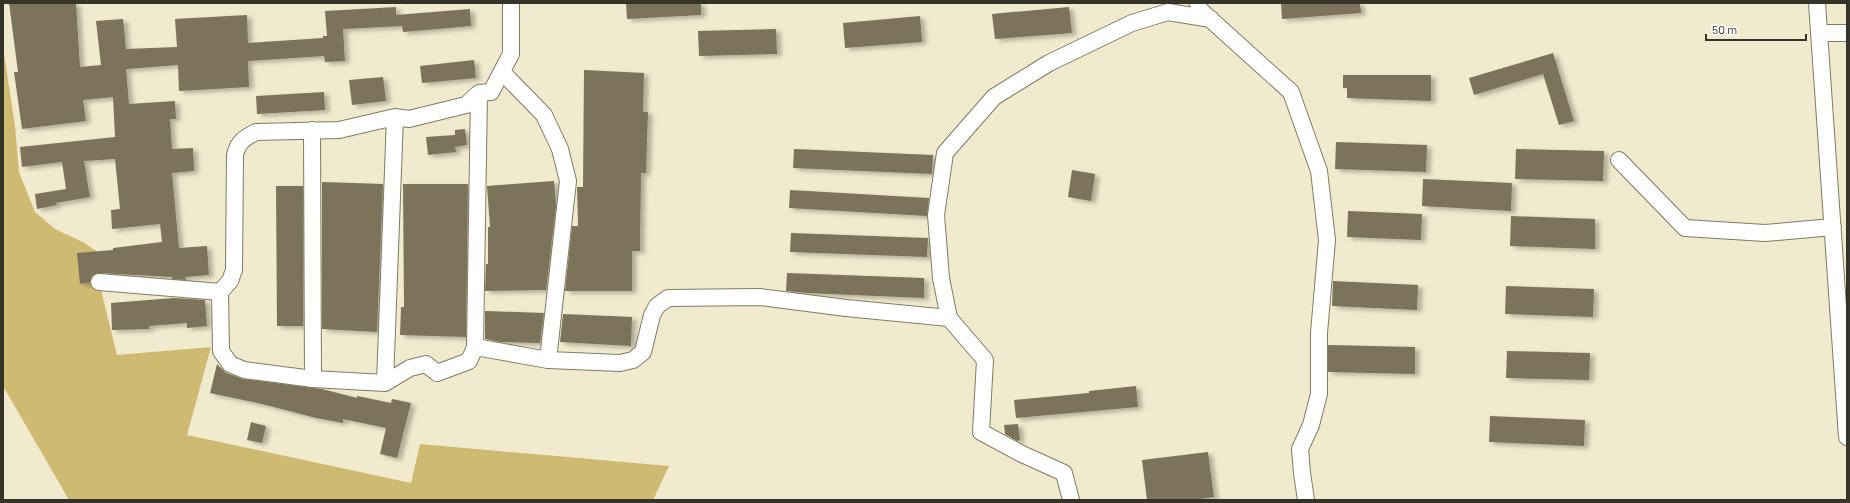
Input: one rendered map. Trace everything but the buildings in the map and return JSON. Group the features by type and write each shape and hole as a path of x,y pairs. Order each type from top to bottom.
{"street":[{"path":"479,93 474,347 469,361 437,373 426,364 410,368 385,383 313,379 244,370 230,364 221,351 220,292 230,281 234,270 235,155 237,145 247,136 256,132 339,130 395,117 410,118 466,105 479,93 491,92 511,54 511,3"},
{"path":"1198,3 1200,9 1291,92 1319,171 1327,240 1319,333 1318,394 1311,425 1300,449 1306,500"},
{"path":"1817,3 1838,237 1847,437"},
{"path":"1070,500 1064,473 1022,454 981,432 985,360 949,318 941,278 936,215 945,152 994,97 1049,63 1132,23 1168,12 1211,19"},
{"path":"1820,33 1847,33"},
{"path":"502,72 544,115 560,149 568,181 548,360"},
{"path":"385,383 395,117"},
{"path":"312,130 313,379"},
{"path":"1619,160 1685,228 1838,237"},
{"path":"99,282 220,292"},
{"path":"474,347 548,360 620,363 633,360 643,352 652,316 657,306 668,298 760,297 846,308 949,318"}],"shaded area":[{"path":"3,47 15,126 19,172 35,212 55,229 83,242 96,251 99,282 117,355 211,347 187,435 411,483 420,444 669,466 653,500 69,500 3,386"}]}
